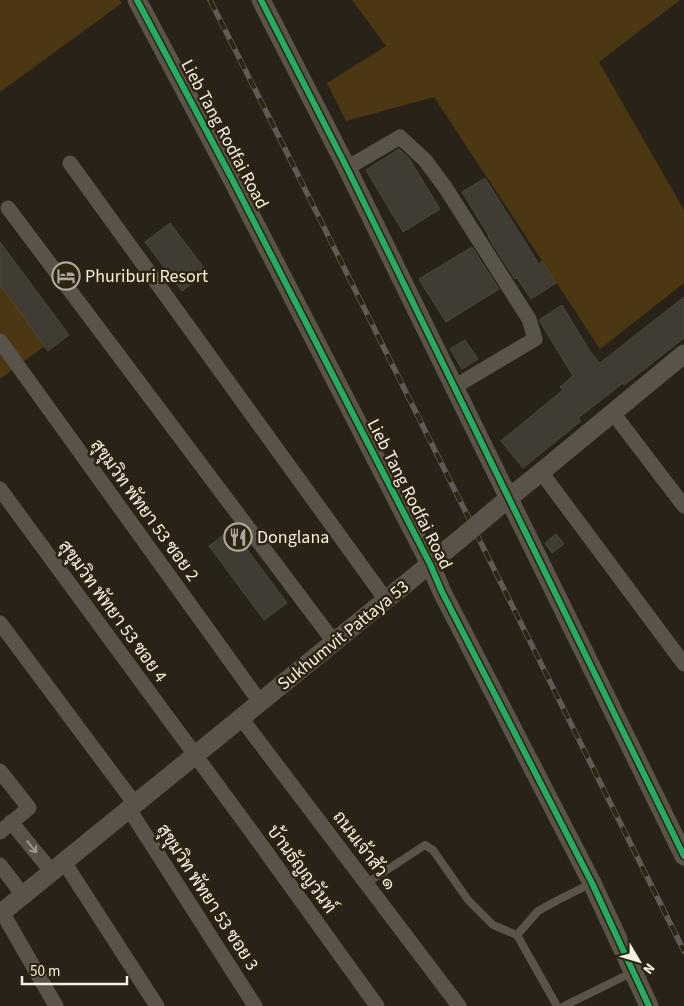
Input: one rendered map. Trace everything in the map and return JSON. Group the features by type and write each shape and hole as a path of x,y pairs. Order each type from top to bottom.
{"street":[{"name":"Lieb Tang Rodfai Road","path":"137,0 232,179 430,564 442,592 592,883 649,1006"},
{"path":"261,0 347,168 684,856"},
{"path":"347,168 400,137 425,160 445,187 529,319 535,339 454,387"},
{"path":"70,163 386,600"},
{"path":"8,208 334,642"},
{"name":"สุขุมวิท พัทยา 53 ซอย 2","path":"0,341 260,702"},
{"name":"Sukhumvit Pattaya 53","path":"1,913 430,564 684,354"},
{"path":"613,413 684,506"},
{"path":"542,472 684,664"},
{"name":"สุขุมวิท พัทยา 53 ซอย 4","path":"0,489 195,755"},
{"name":"สุขุมวิท พัทยา 53 ซอย 3","path":"0,623 132,806 255,1006"},
{"name":"ถนนเจ้าสัว ๑","path":"241,718 460,1006"},
{"name":"บ้านธัญญวันท์","path":"195,755 377,1006"},
{"path":"0,771 29,808 6,827 58,867 157,1006"},
{"path":"0,865 23,895"},
{"path":"1,913 56,1006"}],"lane":[{"path":"366,883 424,845 433,850 468,900 493,925 517,935 557,1006"},
{"path":"517,935 538,912 592,883"},
{"path":"564,1006 633,972"}],"shaded area":[{"path":"0,0 120,0 122,3 0,92"},
{"path":"352,0 680,0 599,62 684,210 684,283 600,349 434,97 346,121 327,83 386,46"},
{"path":"0,275 49,343 0,379"}],"building":[{"path":"399,149 408,157 440,209 403,232 366,170"},
{"path":"485,178 539,264 542,261 556,283 531,299 517,278 515,279 462,192"},
{"path":"170,223 207,272 182,291 145,242"},
{"path":"0,242 69,335 48,351 0,285"},
{"path":"472,247 499,289 446,322 419,279"},
{"path":"684,297 684,338 578,418 581,421 523,468 501,441 563,390 560,387 573,376 539,320 562,305 591,353 600,363"},
{"path":"465,340 478,359 462,369 450,349"},
{"path":"232,529 287,603 264,620 209,546"},
{"path":"556,534 564,544 552,553 545,543"}],"railway":[{"path":"210,0 684,951"}],"cycle path":[{"path":"137,0 232,179 430,564 442,592 592,883 649,1006"},
{"path":"261,0 347,168 684,856"}],"place":[{"name":"Phuriburi Resort","path":"66,276"},
{"name":"Donglana","path":"238,537"}]}
